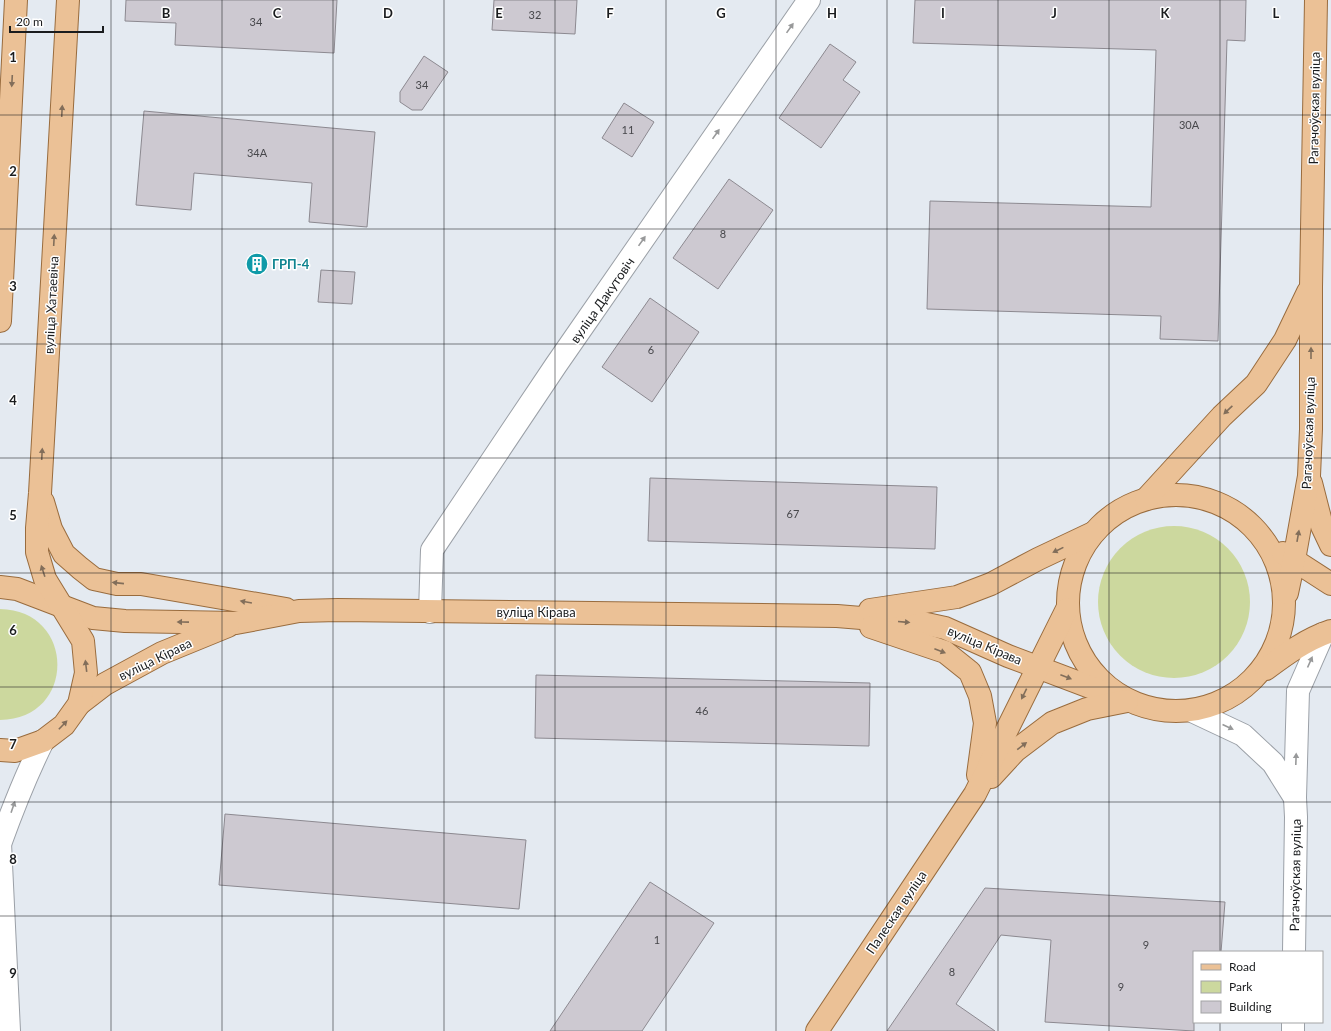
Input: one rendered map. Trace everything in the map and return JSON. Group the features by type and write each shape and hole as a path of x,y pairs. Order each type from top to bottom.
{"main road":[{"path":"0,321 16,0"},
{"name":"вуліца Хатаевіча","path":"68,0 37,528 37,552 45,579 83,641 86,673 79,704"},
{"name":"Рагачоўская вуліца","path":"1261,672 1279,639 1309,476 1311,429 1310,288 1316,0"},
{"name":"Рагачоўская вуліца","path":"1146,499 1222,416 1256,384 1285,340 1310,288"},
{"path":"1309,476 1322,526 1331,545"},
{"path":"40,493 52,529 64,554 94,579 117,584 141,584 299,611"},
{"path":"1127,701 1096,678 1092,672 1076,646 1067,610 1073,569 1093,533 1117,512 1146,499 1173,495 1200,497 1226,506 1249,522 1266,543 1280,571 1285,602"},
{"name":"вуліца Кірава","path":"837,616 957,597 991,584 1038,559 1093,533"},
{"path":"1266,543 1331,584"},
{"name":"вуліца Кірава","path":"0,588 17,589 93,618 125,621 236,623"},
{"name":"вуліца Кірава","path":"79,704 104,684 162,653 236,623 299,611 338,610 837,616 922,623 945,628 1008,656 1127,701 1158,711 1192,711 1230,698 1261,672"},
{"name":"Палеская вуліца","path":"817,1031 975,794 1067,610"},
{"path":"837,616 945,652 970,672 980,696 985,723 975,794"},
{"path":"1261,672 1291,650 1327,632"},
{"name":"Палеская вуліца","path":"975,794 1015,751 1052,723 1087,709 1127,701"},
{"path":"0,750 15,751 43,741 64,725 79,704"}],"street":[{"name":"вуліца Дакутовіч","path":"430,612 432,550 556,365 809,0"},
{"name":"Рагачоўская вуліца","path":"1294,951 1295,798 1298,691 1327,632"},
{"name":"Рагачоўская вуліца","path":"1192,711 1243,735 1273,763 1295,798"},
{"path":"9,1031 0,844 29,768 43,741"}],"green space":[{"path":"1167,526 1181,526 1196,529 1210,535 1228,548 1241,566 1247,580 1250,602 1247,624 1241,638 1228,656 1210,669 1196,675 1181,678 1167,678 1152,675 1138,669 1126,661 1115,650 1107,638 1101,624 1098,609 1098,595 1101,580 1107,566 1115,554 1126,543 1138,535 1152,529"},
{"path":"0,609 25,614 43,627 54,644 57,664 54,685 43,702 25,715 0,720"}],"building":[{"path":"126,0 337,0 334,53 175,45 176,23 125,21"},
{"path":"494,0 577,0 575,34 492,30"},
{"path":"915,0 1246,0 1245,41 1227,40 1218,341 1160,339 1161,316 927,309 930,201 1151,207 1156,50 913,43"},
{"path":"830,44 856,62 843,80 860,92 821,148 779,118"},
{"path":"424,56 448,72 422,110 412,110 400,102 400,92"},
{"path":"624,103 654,122 632,157 602,138"},
{"path":"144,111 375,132 367,227 309,222 312,183 194,173 191,210 136,205"},
{"path":"729,179 773,210 718,289 673,258"},
{"path":"321,270 355,272 352,304 318,302"},
{"path":"650,298 699,332 652,402 602,367"},
{"path":"650,478 937,487 935,549 648,541"},
{"path":"536,675 870,683 869,746 535,738"},
{"path":"225,814 526,840 519,909 219,885"},
{"path":"650,882 714,923 642,1031 550,1031"},
{"path":"985,888 1225,902 1221,951 1193,951 1194,1031 1045,1022 1051,940 1001,935 956,1004 995,1031 887,1031"}],"place":[{"name":"ГРП-4","path":"257,264"}]}
